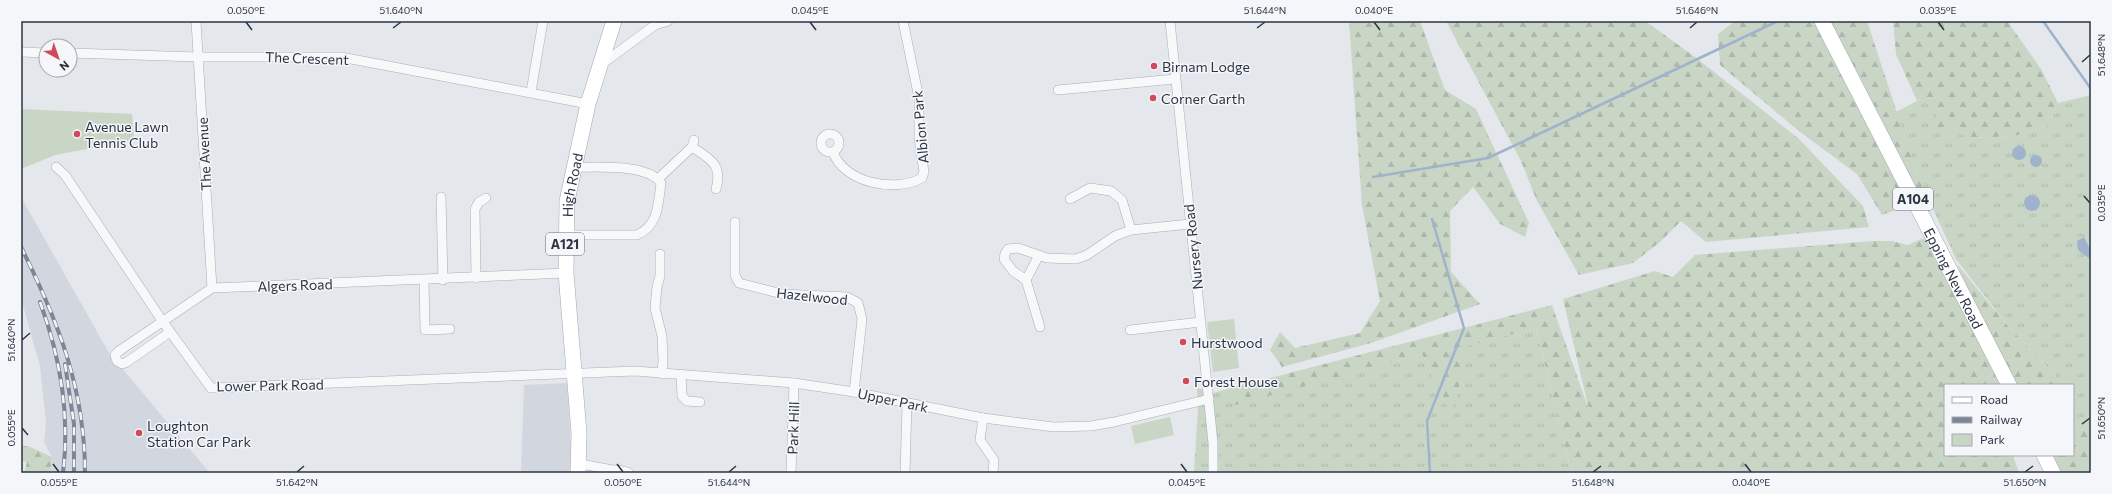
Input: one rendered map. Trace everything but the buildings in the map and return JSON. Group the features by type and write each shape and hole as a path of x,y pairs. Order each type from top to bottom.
{"main road":[{"name":"High Road","path":"578,468 579,433 573,374 566,273 565,235 567,201 573,167 588,104 614,21"},
{"name":"Epping New Road","path":"1822,21 2008,384"},
{"path":"2045,456 2054,473"}],"street":[{"name":"The Avenue","path":"196,21 212,288"},
{"path":"531,92 543,21"},
{"path":"601,62 606,61 655,25 668,21"},
{"name":"Albion Park","path":"833,152 835,158 846,171 857,178 895,185 914,182 922,178 924,172 919,138 919,98 903,21"},
{"name":"Nursery Road","path":"1170,21 1209,399 1213,443 1213,473"},
{"path":"21,52 38,53"},
{"name":"The Crescent","path":"78,53 198,57 341,57 588,104"},
{"path":"1058,90 1175,79"},
{"path":"658,179 693,144 712,160 720,176 716,189"},
{"name":"Lower Park Road","path":"56,167 65,175 162,322 211,388 573,374"},
{"path":"565,235 637,235 646,231 654,222 661,183 650,172 638,169 573,167"},
{"path":"1070,199 1090,188 1111,191 1122,200 1131,230"},
{"path":"441,197 443,280"},
{"path":"476,278 475,209 479,202 486,198"},
{"name":"Hazelwood","path":"735,222 735,274 739,283 782,294 847,297 858,303 862,319 854,392"},
{"path":"1026,280 1020,278 1004,259 1006,251 1011,247 1018,248 1038,257 1076,259 1087,255 1120,234 1131,230 1190,224"},
{"path":"660,254 660,276 657,287 655,308 662,336 662,374"},
{"path":"1038,257 1026,280 1040,327"},
{"name":"Algers Road","path":"212,288 443,280 566,273"},
{"path":"424,280 425,330 450,329"},
{"path":"170,332 127,362 122,364 117,361 115,355 119,351 212,288"},
{"path":"1130,330 1201,322"},
{"name":"Upper Park","path":"573,374 635,371 794,383 854,392 907,404 983,418 1054,427 1091,426 1209,399"},
{"path":"681,374 682,396 687,400 700,402"},
{"name":"Park Hill","path":"791,473 794,383"},
{"path":"905,473 907,404"},
{"path":"983,418 980,440 994,460 993,473"},
{"path":"578,468 593,465 608,470 625,470 630,473"}],"shaded area":[{"path":"21,197 109,353 210,473 50,473 52,457 44,442 46,423 40,366 21,298"},
{"path":"567,383 572,461 570,473 521,473 524,385"}],"green space":[{"path":"1349,21 1420,21 1445,90 1476,109 1529,223 1525,237 1500,224 1473,187 1450,211 1451,272 1480,304 1371,343 1282,367 1270,350 1280,332 1295,348 1360,333 1380,301 1362,205"},
{"path":"1446,21 1645,21 1695,57 1798,138 1863,206 1869,227 1706,242 1681,221 1660,242 1633,263 1579,275 1537,201 1521,161"},
{"path":"1735,21 1814,21 1909,205 1882,215 1857,174 1800,132 1720,65 1718,34"},
{"path":"1827,21 1867,21 1917,174 1930,198 1921,201"},
{"path":"1893,21 2007,21 2041,69 2058,103 2047,126 2015,136 1972,138 1935,127 1938,97 1917,101 1896,54"},
{"path":"2091,95 2091,433 2074,427 2074,384 2063,384 2007,325 1956,259 1917,174 1896,112 1917,101 1938,97 1972,138 2014,136 2047,126 2058,103"},
{"name":"Avenue Lawn Tennis Club","path":"21,109 132,114 134,140 55,155 21,169"},
{"path":"1924,238 2000,384 1944,384 1944,456 2013,456 2019,473 1576,473 1569,462 1536,328 1467,346 1453,417 1422,354 1235,405 1235,387 1552,305 1589,410 1563,299 1655,271 1673,277 1695,255 1873,241 1892,241 1908,245"},
{"path":"1957,264 2007,325 2063,384 2014,384 1968,292"},
{"path":"1234,319 1239,368 1213,372 1207,322"},
{"path":"1536,328 1569,462 1576,473 1194,473 1198,408 1197,388 1213,393 1235,387 1235,404 1422,354 1453,416 1466,346"},
{"path":"1170,417 1174,435 1135,444 1131,426"},
{"path":"2074,427 2091,433 2091,473 2061,473 2052,456 2074,456"},
{"path":"21,445 30,447 52,457 50,473 24,473 27,462 21,461"}],"water":[{"path":"2019,146 2024,148 2026,153 2024,158 2019,160 2014,158 2012,153 2014,148"},
{"path":"2036,155 2040,157 2042,161 2040,165 2036,167 2032,165 2030,161 2032,157"},
{"path":"2032,195 2039,200 2040,203 2035,210 2032,211 2025,206 2024,203 2029,196"},
{"path":"2084,237 2090,249 2090,259 2078,250 2077,241"}],"waterway":[{"path":"1373,177 1488,158 1778,21"},
{"path":"2043,21 2091,89"},
{"path":"1430,473 1427,421 1464,328 1432,219"}],"railway":[{"path":"21,247 58,329 75,384 84,442 85,473"},
{"path":"40,302 53,343 62,386 65,430 63,473"},
{"path":"65,364 74,424 74,473"}],"place":[{"name":"Birnam Lodge","path":"1154,66"},
{"name":"Corner Garth","path":"1153,98"},
{"name":"Avenue Lawn Tennis Club","path":"77,134"},
{"name":"Hurstwood","path":"1183,342"},
{"name":"Forest House","path":"1186,381"},
{"name":"Loughton Station Car Park","path":"139,433"}]}
